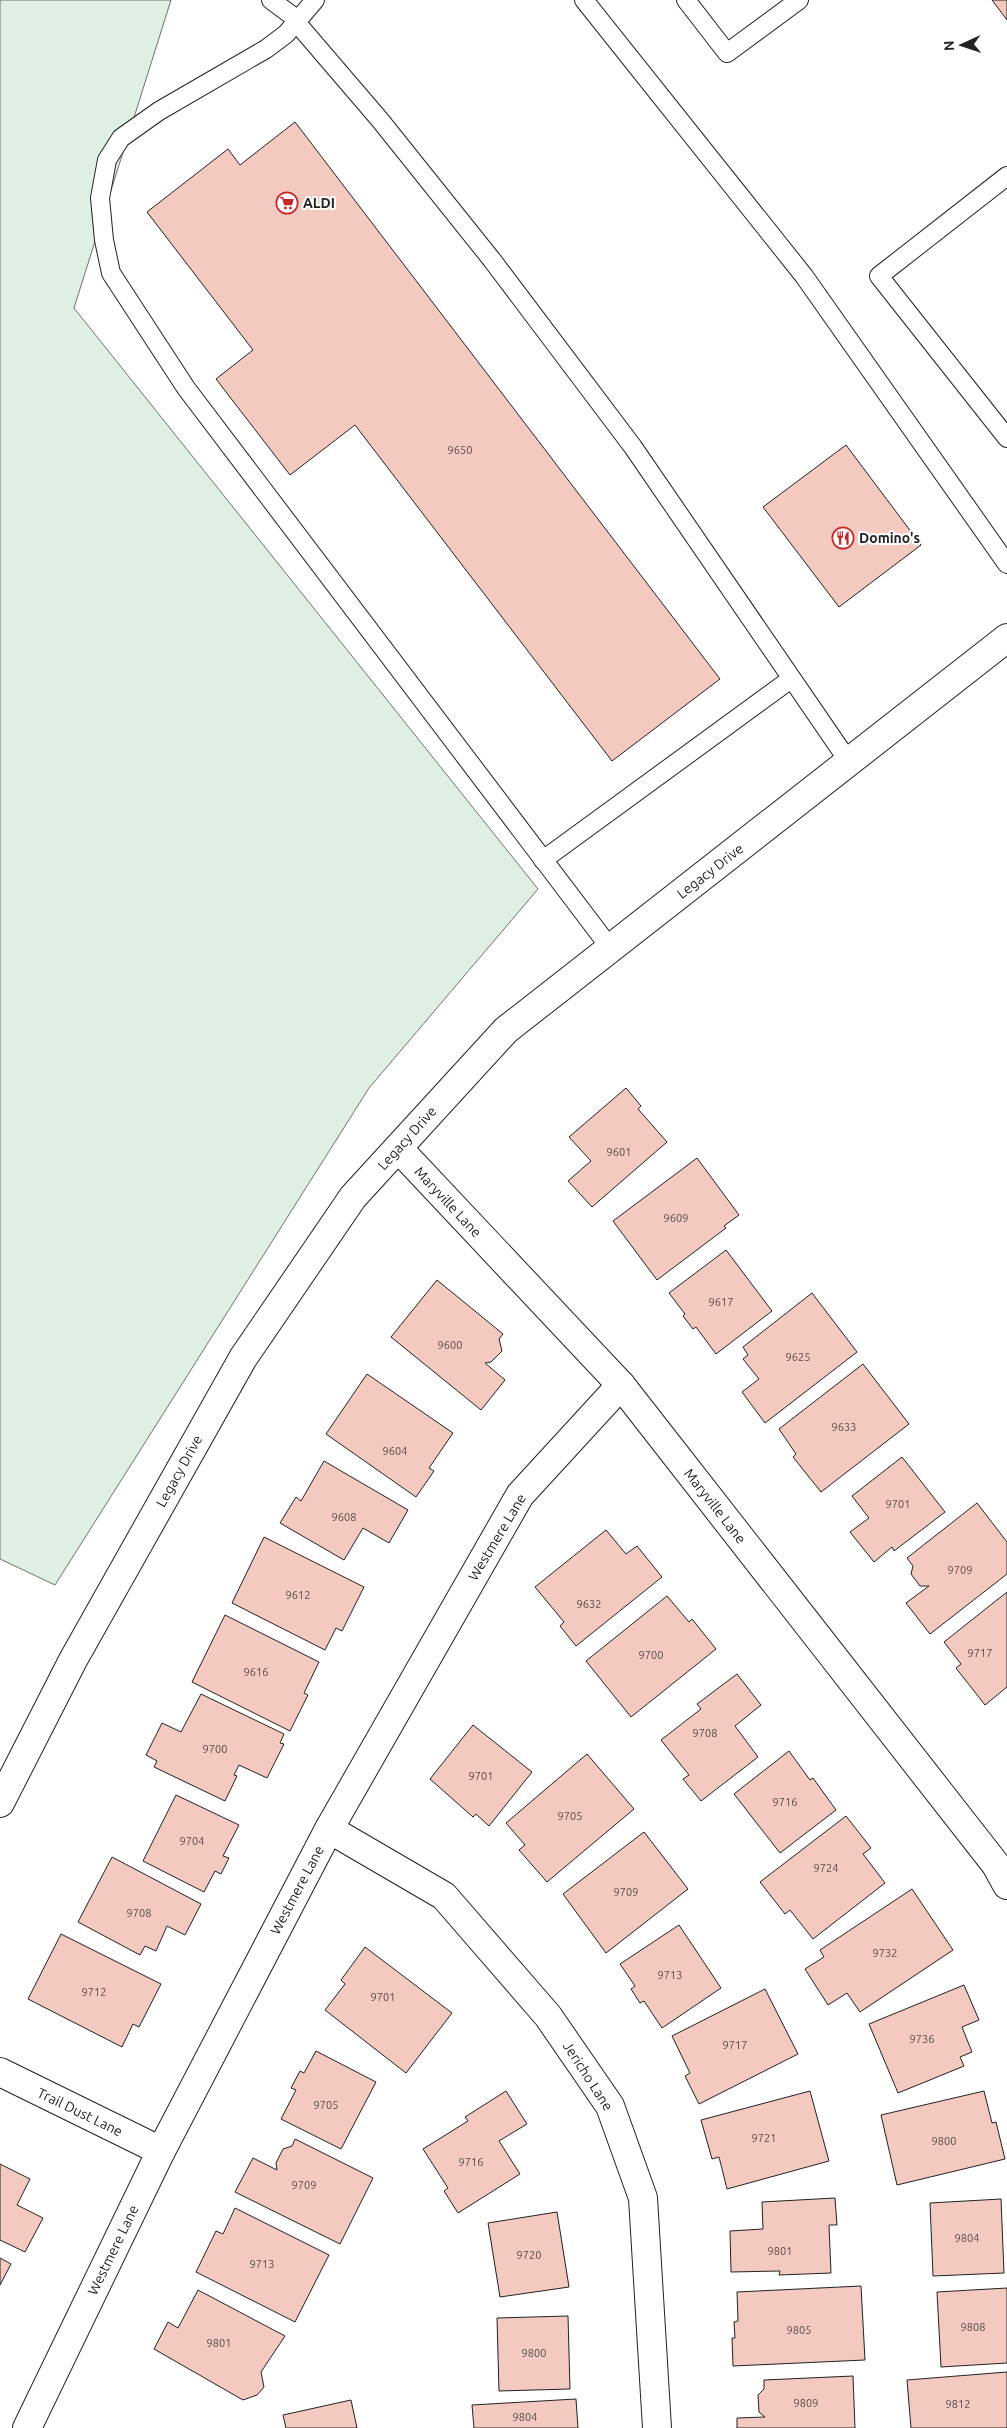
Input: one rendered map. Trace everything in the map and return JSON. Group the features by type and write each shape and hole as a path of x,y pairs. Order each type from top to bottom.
{"street":[{"name":"Legacy Drive","path":"0,1803 73,1660 243,1358 353,1197 506,1030 1007,638"},
{"name":"Maryville Lane","path":"398,1148 621,1385 996,1865 1007,1885"},
{"name":"Westmere Lane","path":"27,2428 161,2151 329,1829 520,1495 621,1385"},
{"name":"Jericho Lane","path":"329,1829 444,1896 548,2016 610,2106 643,2198 656,2428"},
{"name":"Trail Dust Lane","path":"0,2072 161,2151"}],"lane":[{"path":"271,0 297,21 380,120 492,260 634,447 849,762"},
{"path":"315,0 286,34 266,49 159,111 121,138 107,160 100,198 111,273 186,388 611,949"},
{"path":"584,0 804,276 1007,564"},
{"path":"686,0 727,53 799,0"},
{"path":"1007,176 879,276 1007,438"},
{"path":"543,860 791,679"}],"green space":[{"path":"0,0 171,0 74,308 538,889 369,1088 55,1585 0,1559"}],"building":[{"path":"992,0 1007,0 1007,20"},
{"path":"295,122 720,679 612,761 355,425 290,475 216,379 253,350 147,212 228,149 240,165"},
{"path":"846,445 921,545 839,607 763,507"},
{"path":"626,1088 641,1106 638,1109 667,1142 592,1207 568,1181 591,1161 569,1137"},
{"path":"697,1158 739,1215 724,1226 726,1228 657,1280 613,1221"},
{"path":"726,1250 772,1311 716,1354 696,1327 693,1329 683,1316 685,1314 669,1293"},
{"path":"437,1280 503,1334 499,1339 502,1351 491,1362 485,1363 505,1380 481,1410 391,1337"},
{"path":"812,1293 857,1352 765,1423 742,1392 759,1379 743,1359 748,1355 743,1347"},
{"path":"863,1364 909,1424 821,1492 793,1457 796,1454 779,1429"},
{"path":"367,1374 453,1433 429,1468 434,1471 416,1497 326,1434"},
{"path":"902,1457 945,1512 894,1551 892,1547 874,1562 850,1532 869,1518 852,1496"},
{"path":"324,1461 408,1510 389,1543 363,1528 344,1560 280,1523 296,1497 301,1501"},
{"path":"977,1503 1007,1542 1007,1574 930,1634 906,1603 929,1586 920,1586 911,1574 913,1566 907,1558"},
{"path":"606,1530 626,1554 637,1546 662,1577 576,1646 560,1626 564,1622 535,1587"},
{"path":"264,1537 364,1587 342,1631 336,1628 325,1650 232,1603"},
{"path":"1007,1592 1007,1687 985,1705 956,1668 961,1664 944,1642"},
{"path":"667,1596 689,1622 692,1619 716,1649 631,1717 586,1661"},
{"path":"225,1615 319,1662 304,1693 308,1695 290,1731 192,1682"},
{"path":"737,1674 761,1705 735,1726 758,1757 701,1801 683,1779 689,1775 661,1740 701,1709 697,1704"},
{"path":"201,1694 284,1734 280,1743 284,1744 267,1778 239,1765 234,1775 237,1776 225,1801 154,1767 157,1761 146,1755 162,1723 181,1732"},
{"path":"473,1725 532,1772 489,1826 476,1814 473,1817 430,1779"},
{"path":"789,1751 810,1780 813,1778 836,1810 780,1853 734,1794"},
{"path":"587,1754 634,1809 547,1882 519,1850 525,1845 506,1823"},
{"path":"176,1795 239,1825 223,1856 229,1858 221,1874 215,1871 204,1892 143,1861"},
{"path":"846,1816 871,1848 863,1854 885,1883 813,1939 790,1910 785,1914 760,1882"},
{"path":"644,1832 688,1889 606,1953 563,1894"},
{"path":"112,1857 201,1904 185,1935 167,1926 156,1951 145,1946 140,1955 78,1922"},
{"path":"912,1889 953,1950 860,2012 847,1993 828,2005 805,1969 824,1957 820,1950"},
{"path":"679,1925 721,1988 662,2028 644,2001 640,2003 631,1989 635,1986 620,1964"},
{"path":"61,1934 161,1984 139,2027 133,2024 122,2047 28,1999"},
{"path":"365,1947 452,2013 406,2073 325,2010 345,1984 341,1980"},
{"path":"964,1985 979,2020 962,2027 972,2052 960,2057 964,2066 898,2093 869,2024"},
{"path":"765,1989 798,2054 699,2104 685,2076 690,2073 672,2036"},
{"path":"316,2051 376,2082 341,2149 281,2119 296,2090 291,2088 300,2071 304,2073"},
{"path":"506,2091 527,2124 499,2141 520,2174 458,2213 444,2191 448,2188 423,2149 468,2121 465,2117"},
{"path":"810,2091 829,2161 727,2189 719,2157 712,2159 701,2120"},
{"path":"984,2091 992,2123 996,2122 1005,2159 897,2185 881,2115"},
{"path":"295,2139 373,2178 340,2244 235,2192 253,2158 277,2170 276,2163 283,2149 292,2146"},
{"path":"0,2164 30,2179 17,2205 43,2218 25,2252 0,2240"},
{"path":"835,2198 837,2225 829,2225 831,2273 779,2275 780,2271 731,2272 730,2231 763,2229 762,2202"},
{"path":"1001,2199 1004,2273 933,2276 930,2203"},
{"path":"235,2208 329,2255 295,2322 196,2272 216,2231 223,2234"},
{"path":"557,2212 569,2287 500,2297 488,2223"},
{"path":"0,2258 11,2264 0,2285"},
{"path":"861,2286 865,2360 733,2366 732,2338 735,2338 734,2322 738,2321 737,2292"},
{"path":"1007,2288 1007,2363 941,2367 937,2292"},
{"path":"198,2290 285,2336 261,2372 264,2387 257,2395 243,2400 154,2349 168,2322 178,2328"},
{"path":"568,2316 570,2389 499,2391 497,2318"},
{"path":"1007,2372 1007,2428 911,2428 907,2380"},
{"path":"853,2376 855,2428 737,2428 737,2418 765,2417 759,2412 758,2395 764,2389 764,2380"},
{"path":"576,2399 578,2428 474,2428 472,2405"},
{"path":"351,2400 357,2428 286,2428 283,2415"}],"place":[{"name":"ALDI","path":"287,203"},
{"name":"Domino's","path":"843,538"}]}
